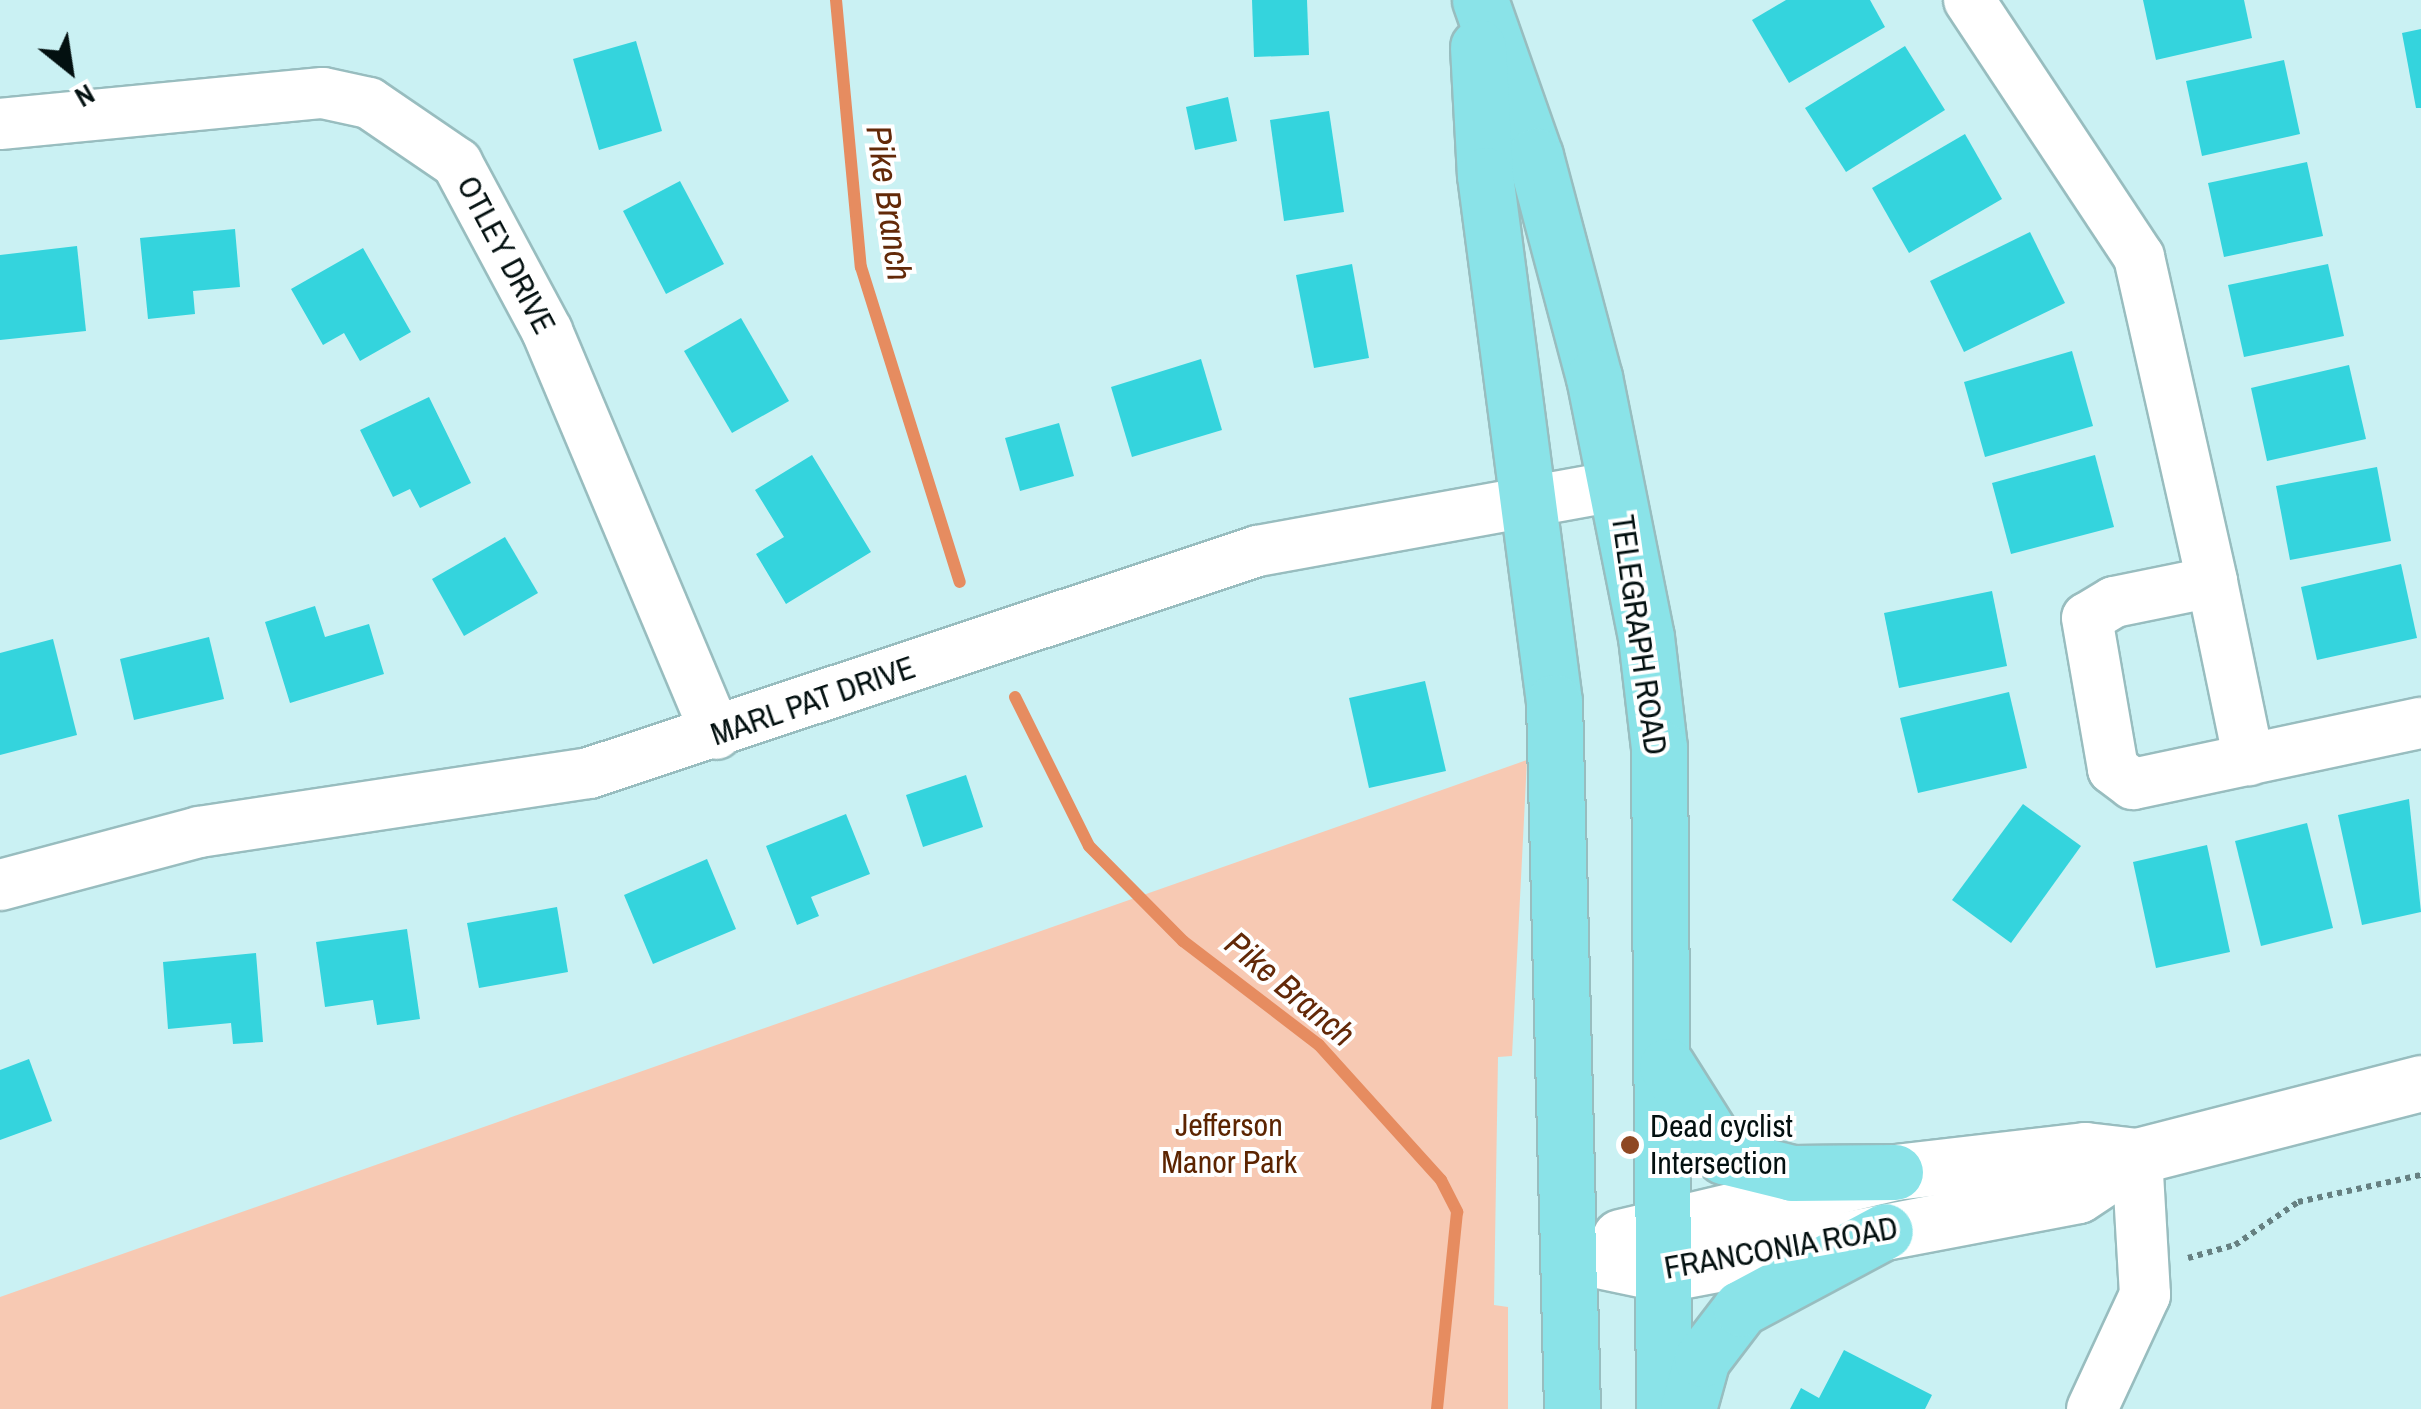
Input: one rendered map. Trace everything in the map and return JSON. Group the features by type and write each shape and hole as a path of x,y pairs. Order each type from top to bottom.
{"main road":[{"name":"TELEGRAPH ROAD","path":"1478,0 1535,156 1617,486 1659,748 1664,1409"},
{"name":"TELEGRAPH ROAD","path":"1478,0 1485,175 1533,500 1554,702 1572,1409"},
{"path":"1662,1056 1724,1156 1792,1173 1895,1172"},
{"name":"FRANCONIA ROAD","path":"1570,1254 1885,1231 2078,1195 2137,1156 2421,1084"},
{"name":"FRANCONIA ROAD","path":"1664,1248 1895,1172 2085,1150 2137,1156"},
{"path":"1688,1409 1702,1358 1740,1308 1885,1231"}],"street":[{"path":"1969,0 2139,257 2249,760"},
{"name":"OTLEY DRIVE","path":"0,124 323,93 369,102 457,163 547,331 716,734"},
{"name":"MARL PAT DRIVE","path":"0,885 199,832 538,785 716,734 1258,551 1617,486"},
{"path":"2212,582 2103,606 2086,618 2085,646 2119,778 2249,760 2421,723"},
{"path":"2092,1409 2142,1308 2144,1270 2137,1156"}],"path":[{"path":"2144,1270 2235,1246 2298,1202 2421,1175"}],"green space":[{"name":"Jefferson Manor Park","path":"1527,760 1512,1056 1498,1057 1494,1305 1508,1307 1508,1409 0,1409 0,1297"}],"building":[{"path":"1252,0 1307,0 1309,55 1254,57"},
{"path":"1786,0 1870,0 1885,27 1789,83 1752,20"},
{"path":"2143,0 2244,0 2252,38 2156,60"},
{"path":"2421,29 2421,108 2416,108 2402,33"},
{"path":"636,41 662,131 599,150 573,59"},
{"path":"1905,46 1945,110 1846,172 1805,108"},
{"path":"2284,60 2300,134 2202,156 2186,81"},
{"path":"1228,97 1237,141 1195,150 1186,107"},
{"path":"1329,111 1344,212 1284,221 1270,120"},
{"path":"1965,134 2002,199 1909,253 1872,188"},
{"path":"2307,162 2323,236 2224,257 2208,183"},
{"path":"680,181 724,264 666,294 623,211"},
{"path":"235,229 240,287 193,291 195,314 148,319 140,238"},
{"path":"2030,232 2065,303 1964,352 1930,281"},
{"path":"77,246 86,331 0,340 0,255"},
{"path":"363,248 411,332 360,361 344,333 323,345 291,289"},
{"path":"1352,264 1369,358 1314,368 1296,275"},
{"path":"2328,264 2344,336 2244,357 2228,285"},
{"path":"741,318 789,401 732,433 684,351"},
{"path":"2072,351 2093,426 1985,457 1964,382"},
{"path":"1201,359 1222,430 1132,457 1111,387"},
{"path":"2349,365 2366,439 2267,461 2251,388"},
{"path":"429,397 471,483 420,508 410,489 393,497 360,430"},
{"path":"1059,423 1074,476 1020,491 1005,438"},
{"path":"812,455 871,552 786,604 756,554 784,537 755,490"},
{"path":"2095,455 2114,527 2011,554 1992,483"},
{"path":"2377,467 2391,541 2290,560 2276,486"},
{"path":"505,537 538,593 464,636 432,579"},
{"path":"2401,564 2417,638 2317,660 2301,587"},
{"path":"1992,591 2007,666 1899,688 1884,613"},
{"path":"315,606 325,637 369,624 384,674 290,703 265,622"},
{"path":"209,637 224,699 134,720 120,659"},
{"path":"53,639 77,735 0,755 0,653"},
{"path":"1425,681 1446,771 1369,788 1349,698"},
{"path":"2009,692 2027,768 1918,793 1900,718"},
{"path":"966,775 983,827 923,847 906,795"},
{"path":"2409,799 2421,912 2362,925 2338,815"},
{"path":"2023,804 2081,846 2011,943 1952,900"},
{"path":"846,814 870,874 811,897 819,916 797,925 766,846"},
{"path":"2307,823 2333,928 2261,946 2235,841"},
{"path":"2207,845 2230,952 2156,968 2133,862"},
{"path":"707,859 736,929 653,964 624,895"},
{"path":"557,907 568,972 479,988 467,923"},
{"path":"407,929 420,1019 377,1025 373,1000 325,1007 316,942"},
{"path":"256,953 263,1042 233,1044 231,1023 168,1029 163,962"},
{"path":"29,1059 52,1121 0,1140 0,1070"},
{"path":"1844,1350 1932,1395 1925,1409 1790,1409 1801,1388 1819,1398"}],"waterway":[{"name":"Pike Branch","path":"836,0 861,267 960,582"},
{"name":"Pike Branch","path":"1015,697 1089,846 1183,941 1319,1045 1441,1180 1457,1212 1437,1409"}],"place":[{"name":"Dead cyclist Intersection","path":"1630,1145"}]}
